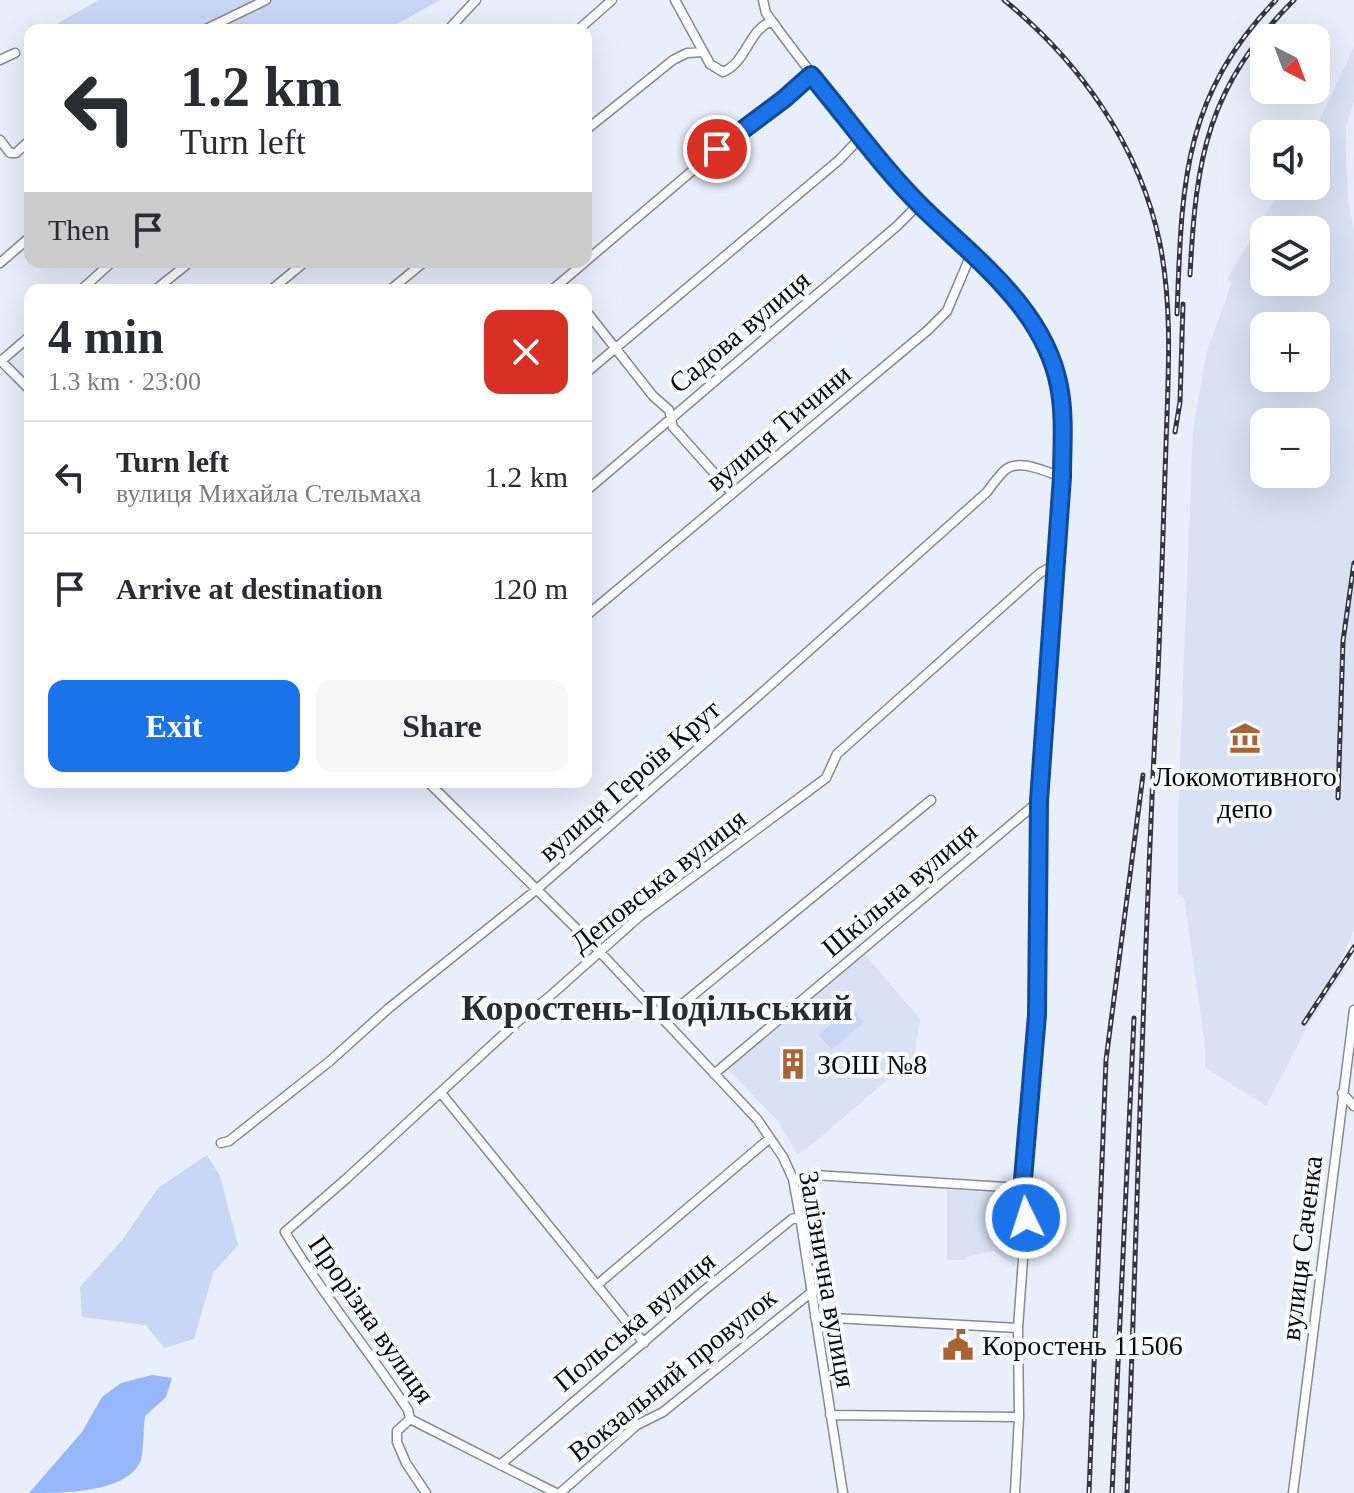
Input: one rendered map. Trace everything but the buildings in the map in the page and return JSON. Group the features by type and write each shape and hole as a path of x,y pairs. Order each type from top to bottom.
{"street":[{"path":"216,24 266,0"},
{"path":"454,24 476,0"},
{"path":"585,24 612,0"},
{"path":"675,0 703,52 716,70 723,72 739,61 757,30 772,21"},
{"path":"763,0 766,13 811,75 919,204 972,252 1023,309 1040,334 1059,386 1063,423 1062,477 1039,801 1037,1015 1022,1191 1026,1218 1018,1328 1019,1417 1015,1493"},
{"path":"592,125 673,60 687,53 703,52"},
{"path":"0,60 15,53"},
{"path":"592,257 739,131 811,75"},
{"path":"592,368 839,160 862,136"},
{"path":"0,140 10,153 16,153 24,146"},
{"name":"Садова вулиця","path":"592,486 919,204"},
{"path":"0,263 24,242"},
{"name":"вулиця Тичини","path":"592,611 928,330 947,311 972,252"},
{"path":"88,284 105,268"},
{"path":"162,284 182,268"},
{"path":"278,284 298,268"},
{"path":"397,284 417,268"},
{"path":"560,284 579,268"},
{"path":"592,318 672,417 673,427 732,493"},
{"path":"24,341 1,361 24,383"},
{"name":"вулиця Героїв Крут","path":"221,1143 229,1141 330,1061 389,1008 536,890 987,492 1005,470 1021,465 1062,477"},
{"name":"Деповська вулиця","path":"285,1232 507,1031 640,916 826,778 837,754 1029,584 1056,564"},
{"name":"Залізнична вулиця","path":"434,788 599,951 757,1119 770,1138 793,1179 843,1493"},
{"path":"664,1019 931,800"},
{"name":"Шкільна вулиця","path":"714,1074 1039,801"},
{"name":"вулиця Саченка","path":"1293,1493 1354,1010"},
{"path":"441,1093 644,1343"},
{"path":"1342,1093 1354,1106"},
{"path":"597,1285 770,1138"},
{"path":"793,1179 815,1175 1005,1187 1022,1191"},
{"name":"Польська вулиця","path":"500,1465 724,1274 792,1219 800,1217"},
{"name":"Прорізна вулиця","path":"285,1232 317,1284 385,1375 408,1410 410,1419 558,1493"},
{"name":"Вокзальний провулок","path":"558,1493 637,1425 663,1412 813,1291"},
{"path":"815,1317 1018,1328"},
{"path":"830,1415 1019,1417"},
{"path":"410,1419 397,1431 397,1442 406,1463 426,1493"}],"shaded area":[{"path":"99,0 440,0 397,24 57,24"},
{"path":"1354,47 1354,100 1346,127 1346,160 1354,232 1354,930 1339,965 1345,970 1311,1020 1266,1106 1205,1067 1205,1045 1184,897 1178,895 1178,812 1193,428 1207,351 1232,282 1227,279 1250,241 1250,296 1330,296 1330,216 1265,216 1275,200 1330,200 1330,120 1320,120 1330,104"},
{"path":"863,952 920,1019 914,1057 797,1154 778,1121 728,1069"},
{"path":"851,1007 864,1022 832,1050 819,1035"},
{"path":"207,1155 220,1176 238,1245 213,1273 194,1339 164,1348 146,1325 82,1317 80,1287 123,1239 158,1188"},
{"path":"947,1190 1007,1193 1019,1207 1015,1266 994,1251 966,1257 965,1260 947,1260"},
{"path":"152,1375 172,1378 166,1397 145,1416 141,1460 134,1471 123,1479 93,1489 29,1493 82,1432 102,1397 121,1383"}],"railway":[{"path":"1004,0 1058,50 1103,108 1122,140 1151,208 1167,294 1168,395 1127,1493"},
{"path":"1177,314 1185,185 1204,109 1221,73 1245,36 1276,0"},
{"path":"1190,275 1203,159 1224,94 1265,32 1294,0"},
{"path":"1175,432 1180,402 1183,304"},
{"path":"1338,798 1343,641 1354,563"},
{"path":"1089,1493 1106,1060 1143,775"},
{"path":"1304,1023 1354,947"},
{"path":"1112,1493 1134,1018"}],"place":[{"name":"Локомотивного депо","path":"1245,738"},
{"name":"ЗОШ №8","path":"793,1064"},
{"name":"Коростень 11506","path":"958,1345"}],"district":[{"name":"Коростень-Подільський","path":"657,1007"}],"route":[{"path":"717,149 811,75 919,204 972,252 1023,309 1040,334 1059,386 1063,423 1062,477 1039,801 1037,1015 1022,1191 1026,1218"}]}
